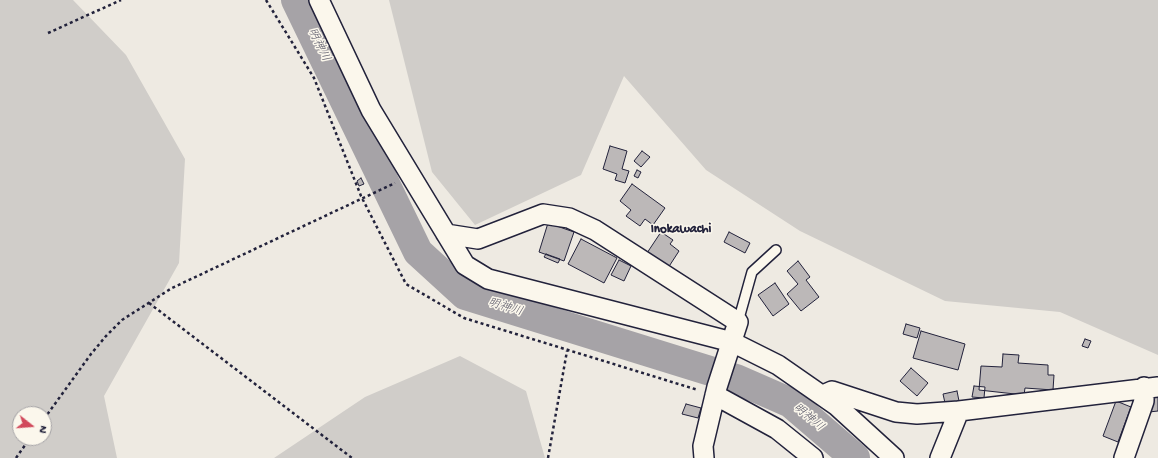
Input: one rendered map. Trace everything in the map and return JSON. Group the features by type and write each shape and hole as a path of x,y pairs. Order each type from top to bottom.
{"street":[{"path":"319,0 371,110 466,265 488,279 729,349 778,365 837,406 894,458"},
{"path":"446,234 478,239 543,214 569,218 595,230 738,322 716,391 703,446 704,458"},
{"path":"823,395 832,391 896,412 917,414 959,411 1151,387"},
{"path":"1124,458 1144,400 1151,387"},
{"path":"716,391 777,429 813,458"},
{"path":"940,458 959,411"}],"lane":[{"path":"738,322 752,272 776,250"}],"path":[{"path":"48,33 121,0"},
{"path":"52,408 106,336 122,320 172,288 394,183"},
{"path":"149,303 352,458"},
{"path":"548,458 567,351"},
{"path":"16,458 24,446"}],"shaded area":[{"path":"0,0 73,0 126,55 185,159 179,263 104,396 117,458 0,458"},
{"path":"389,0 1158,0 1158,355 1060,312 945,301 800,231 706,170 624,76 581,175 475,225 432,172"},
{"path":"460,356 526,391 545,458 274,458 365,397"}],"building":[{"path":"610,146 627,151 622,169 629,171 625,183 615,180 617,174 603,169"},
{"path":"642,151 650,157 641,167 634,161"},
{"path":"637,170 641,172 638,178 634,176"},
{"path":"361,178 364,184 359,186 357,181"},
{"path":"632,184 665,208 653,225 645,219 640,226 626,216 631,210 620,201"},
{"path":"548,223 574,232 564,261 539,252"},
{"path":"661,232 673,240 670,244 679,251 668,268 647,253"},
{"path":"729,232 750,243 745,253 724,242"},
{"path":"581,239 617,258 604,283 568,264"},
{"path":"546,254 560,259 558,263 544,257"},
{"path":"619,260 631,266 624,281 611,275"},
{"path":"798,261 810,277 806,280 819,297 801,311 787,294 798,284 787,271"},
{"path":"775,283 789,304 773,316 758,295"},
{"path":"906,324 920,328 917,338 903,334"},
{"path":"921,331 965,344 958,370 913,358"},
{"path":"1085,339 1091,341 1088,348 1082,346"},
{"path":"1003,354 1019,355 1018,363 1048,365 1048,375 1054,375 1053,390 1025,388 1024,395 979,390 981,366 1002,367"},
{"path":"911,368 928,383 917,396 900,381"},
{"path":"974,386 985,387 984,398 972,397"},
{"path":"957,391 959,401 945,403 943,394"},
{"path":"1148,394 1158,394 1158,411 1149,412"},
{"path":"1116,401 1131,407 1118,442 1103,436"},
{"path":"686,404 701,408 698,418 682,414"}],"waterway":[{"name":"明神川","path":"296,0 418,252 465,295 736,379 791,403 855,458"}],"district":[{"name":"Inokawachi","path":"681,230"}]}
